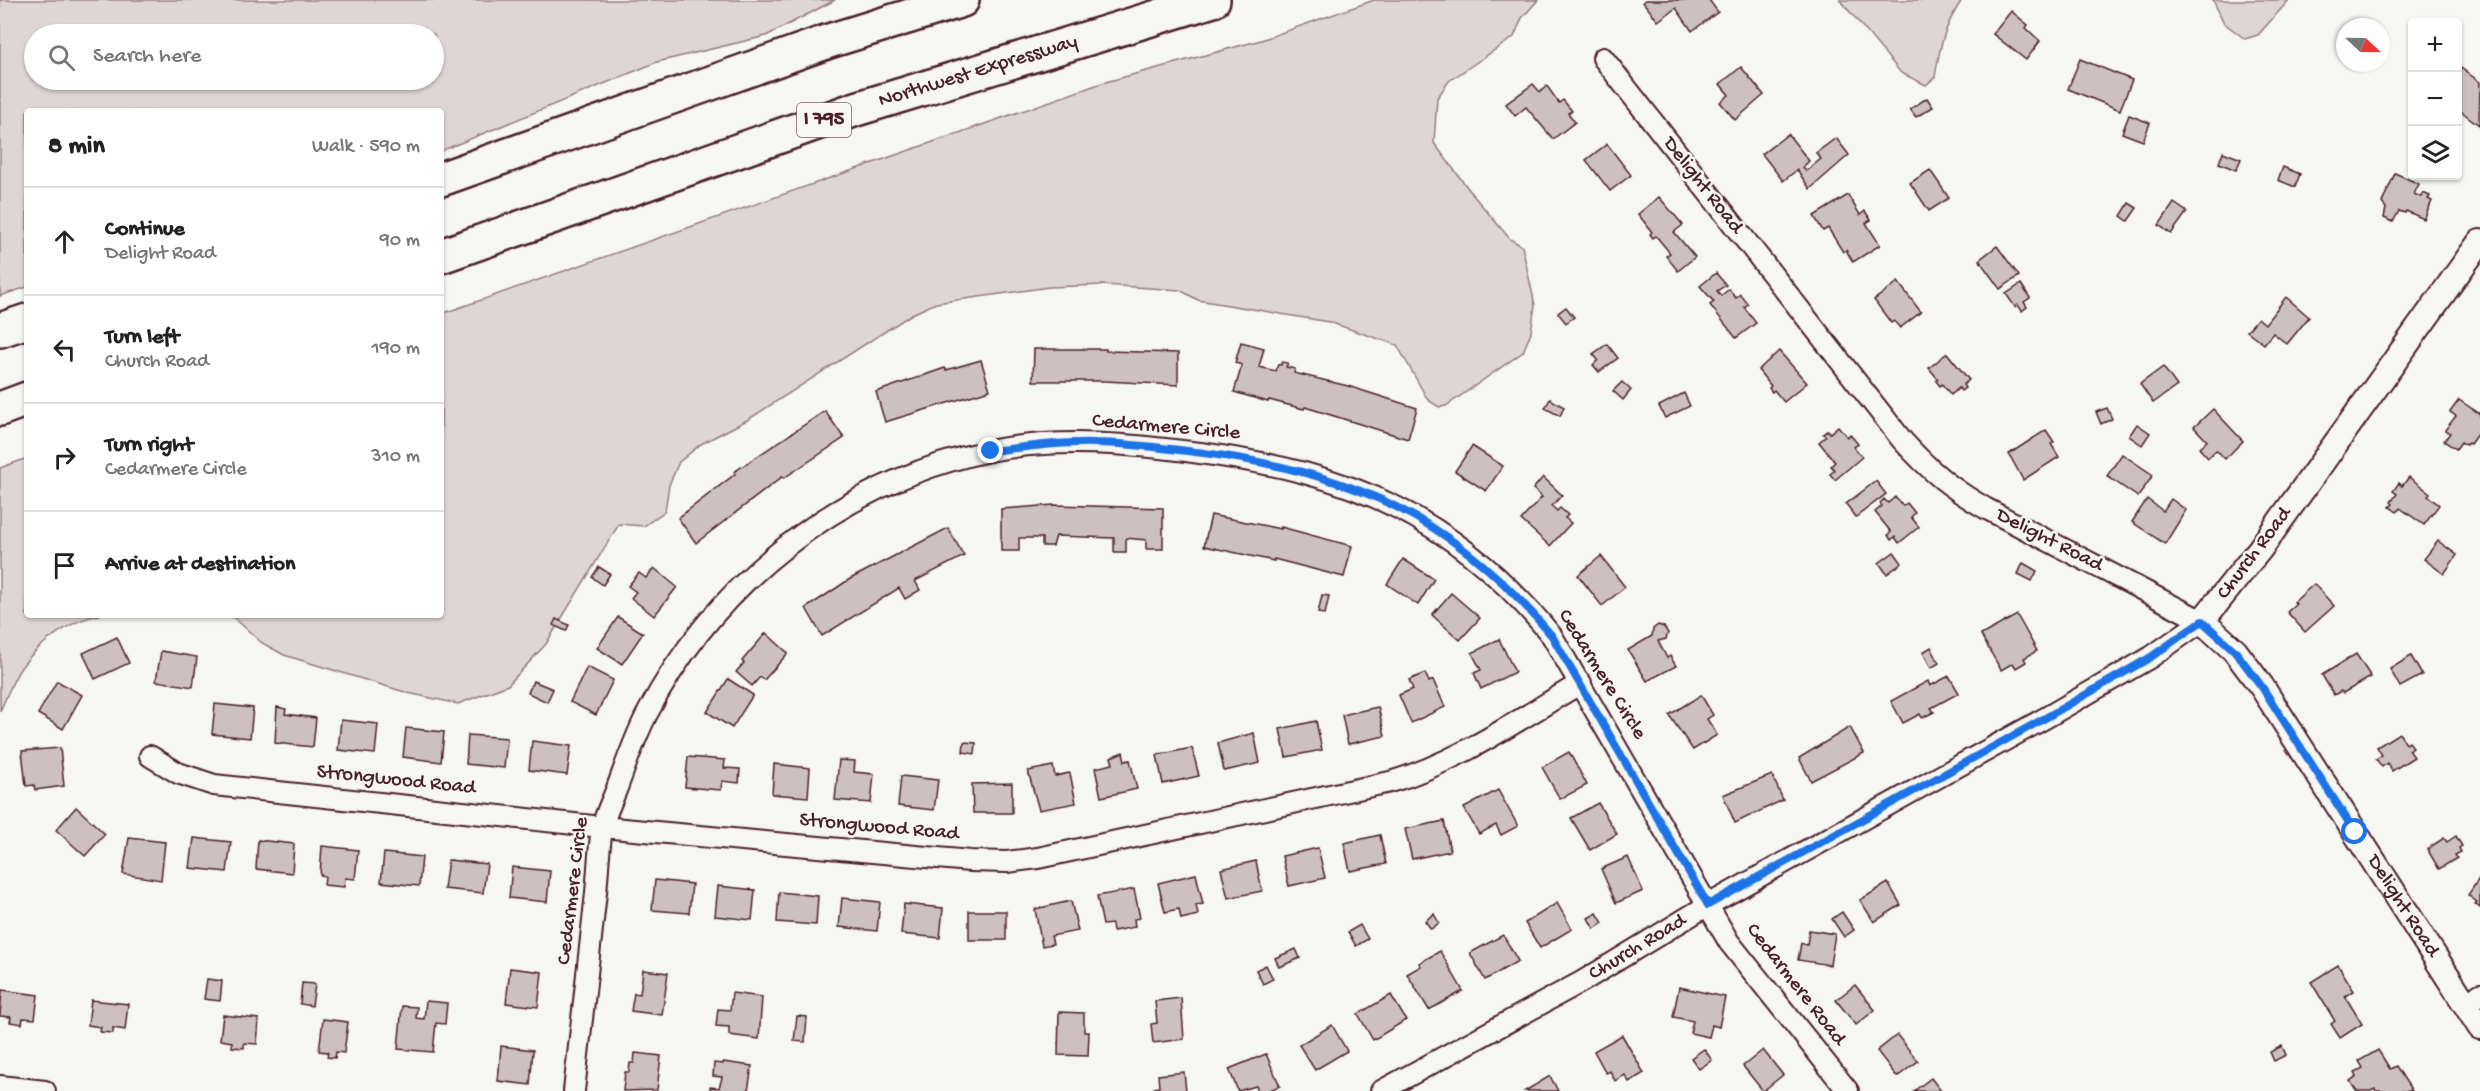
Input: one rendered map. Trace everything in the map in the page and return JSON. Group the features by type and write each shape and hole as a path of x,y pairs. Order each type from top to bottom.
{"highway":[{"path":"444,178 829,41 962,0"},
{"name":"Northwest Expressway","path":"444,255 856,109 1213,0"},
{"path":"0,330 24,322"},
{"path":"0,409 24,400"}],"street":[{"name":"Delight Road","path":"1603,58 1902,441 1930,470 1953,489 1985,508 2202,621 2235,651 2262,687 2473,999 2480,1027"},
{"name":"Church Road","path":"1381,1091 1583,981 1708,905 2047,717 2151,657 2202,621 2260,549 2480,242"},
{"name":"Cedarmere Circle","path":"574,1091 602,827 646,715 675,668 707,623 740,587 773,556 813,525 859,498 940,464 991,451 1040,445 1095,443 1144,445 1241,458 1293,468 1384,500 1430,525 1498,576 1523,601 1552,636 1708,905"},
{"name":"Strongwood Road","path":"150,756 178,773 214,785 602,827 970,861 1007,862 1038,858 1390,782 1423,772 1452,759 1581,683"},
{"name":"Cedarmere Road","path":"1708,905 1729,942 1848,1091"},
{"path":"0,1086 45,1091"}],"shaded area":[{"path":"0,0 835,0 766,36 657,62 444,150 444,108 24,108 24,288 0,296"},
{"path":"1374,0 1538,0 1522,18 1514,37 1449,81 1437,98 1434,143 1510,239 1522,246 1535,305 1531,332 1523,352 1446,406 1439,407 1428,400 1397,345 1329,322 1198,300 1180,290 1104,285 1049,287 936,303 912,314 749,419 701,444 679,462 669,485 665,511 644,526 619,524 546,644 508,685 458,704 408,693 284,655 262,643 234,618 444,618 444,313 1102,83 1261,40"},
{"path":"1840,0 1962,0 1944,37 1935,77 1926,85 1901,73"},
{"path":"2213,0 2289,0 2258,35 2245,39 2224,23"},
{"path":"24,459 24,618 86,618 58,633 30,656 13,681 0,711 0,468"}],"building":[{"path":"1645,0 1709,0 1718,12 1692,31 1676,8 1658,21 1643,2"},
{"path":"2011,11 2028,25 2026,28 2040,41 2026,60 1993,34"},
{"path":"2080,59 2132,80 2120,110 2068,89"},
{"path":"1741,67 1764,95 1735,120 1720,102 1729,95 1720,84"},
{"path":"2462,69 2480,82 2479,125 2462,112"},
{"path":"1533,84 1540,92 1547,86 1559,103 1563,100 1572,111 1568,113 1575,122 1553,139 1526,107 1515,116 1506,104"},
{"path":"1927,98 1933,107 1916,117 1910,109"},
{"path":"2129,115 2150,123 2143,141 2122,133"},
{"path":"1788,134 1809,161 1803,167 1806,171 1821,159 1816,153 1836,138 1849,155 1810,189 1797,170 1783,181 1762,154"},
{"path":"1607,144 1631,175 1610,191 1586,160"},
{"path":"2223,152 2241,159 2236,170 2219,163"},
{"path":"2283,167 2300,174 2295,187 2278,180"},
{"path":"1930,170 1949,198 1929,211 1910,183"},
{"path":"2395,173 2419,184 2414,194 2421,197 2423,193 2430,196 2428,199 2432,201 2424,219 2406,211 2405,213 2399,211 2393,222 2384,218 2386,208 2382,203"},
{"path":"1848,195 1860,215 1865,211 1871,220 1866,223 1880,245 1853,262 1846,250 1843,252 1828,228 1823,231 1814,216"},
{"path":"1659,197 1683,225 1674,232 1695,257 1678,271 1666,256 1670,253 1656,236 1653,238 1650,234 1652,232 1638,214"},
{"path":"2129,203 2137,208 2128,221 2121,216"},
{"path":"2174,203 2187,212 2171,234 2159,225"},
{"path":"1997,246 2019,276 2000,289 1979,260"},
{"path":"1716,273 1726,285 1717,291 1721,296 1729,289 1736,298 1740,294 1748,304 1744,307 1756,323 1736,338 1710,305 1714,302 1700,286"},
{"path":"1898,282 1921,312 1900,328 1894,321 1891,323 1874,300"},
{"path":"2021,284 2030,298 2024,302 2027,307 2022,311 2018,305 2015,307 2006,294"},
{"path":"2286,297 2309,317 2287,344 2273,333 2264,344 2247,331 2258,318 2265,324"},
{"path":"1566,307 1574,317 1566,323 1558,313"},
{"path":"1241,342 1264,348 1259,367 1276,371 1278,364 1288,363 1286,367 1295,369 1294,373 1348,386 1417,408 1408,439 1305,407 1304,409 1269,400 1268,402 1234,392 1242,365 1235,363"},
{"path":"1607,344 1618,358 1599,372 1593,365 1598,360 1593,354"},
{"path":"1034,349 1106,349 1106,351 1178,353 1178,385 1105,381 1033,381"},
{"path":"1779,351 1807,383 1784,402 1774,390 1772,392 1769,388 1771,386 1758,370"},
{"path":"1947,353 1969,380 1963,385 1965,388 1961,391 1959,388 1951,395 1942,384 1940,386 1936,381 1938,379 1929,368"},
{"path":"981,360 990,390 885,422 876,392 945,368 946,370"},
{"path":"2163,367 2177,386 2153,403 2140,384"},
{"path":"1622,382 1631,390 1623,400 1613,391"},
{"path":"1684,393 1690,406 1665,418 1659,406"},
{"path":"1550,399 1564,407 1560,416 1545,408"},
{"path":"2459,400 2480,414 2480,430 2470,444 2466,445 2461,442 2456,449 2444,441 2450,433 2445,430 2456,416 2450,412"},
{"path":"2107,408 2112,419 2101,424 2096,412"},
{"path":"2213,409 2243,441 2225,459 2216,450 2208,458 2199,448 2207,441 2194,427"},
{"path":"825,411 844,438 784,478 782,477 696,543 678,518 735,474 734,472"},
{"path":"2137,424 2150,433 2142,445 2129,436"},
{"path":"1838,426 1847,437 1850,434 1858,444 1854,447 1862,457 1835,480 1830,474 1835,470 1831,466 1835,462 1819,442 1826,436 1823,434 1828,430 1830,433"},
{"path":"2046,430 2054,442 2051,444 2059,457 2023,480 2009,454"},
{"path":"1472,446 1503,466 1486,491 1455,471"},
{"path":"2122,454 2153,475 2138,497 2107,476"},
{"path":"1543,477 1562,495 1552,506 1557,511 1560,508 1568,515 1565,518 1571,523 1550,546 1521,520 1542,497 1533,489"},
{"path":"2409,477 2430,493 2428,496 2439,505 2424,525 2400,508 2397,512 2390,507 2397,494 2393,491 2399,483 2402,486"},
{"path":"1876,481 1886,494 1856,517 1846,504"},
{"path":"1895,497 1903,506 1907,503 1915,513 1911,517 1919,527 1899,543 1895,537 1891,540 1888,535 1891,532 1875,512 1882,506 1880,503 1884,499 1888,503"},
{"path":"2147,499 2163,511 2171,499 2186,510 2165,544 2132,522"},
{"path":"1054,505 1163,508 1163,549 1146,549 1146,540 1126,538 1126,552 1114,552 1114,538 1056,536 1053,546 1042,546 1042,538 1019,538 1019,551 1001,551 1001,509"},
{"path":"1211,515 1281,529 1281,527 1352,546 1344,577 1274,559 1274,561 1204,546"},
{"path":"948,528 964,556 915,581 920,590 905,599 899,588 822,636 806,608 850,579"},
{"path":"2438,541 2457,555 2444,574 2424,559"},
{"path":"1894,552 1902,563 1887,574 1879,563"},
{"path":"1601,556 1625,587 1602,606 1578,575"},
{"path":"1403,559 1434,579 1418,605 1387,584"},
{"path":"2023,563 2037,571 2032,581 2018,574"},
{"path":"599,567 610,574 603,585 592,577"},
{"path":"654,568 677,587 654,616 631,598 636,592 628,586 639,573 646,578"},
{"path":"2314,584 2334,606 2305,632 2287,612 2296,604 2294,602"},
{"path":"1451,593 1480,618 1460,640 1432,615"},
{"path":"1322,595 1329,596 1325,614 1318,613"},
{"path":"2017,615 2037,651 2024,658 2026,662 2016,668 2013,663 2001,670 1981,635"},
{"path":"618,617 643,633 622,664 597,648"},
{"path":"556,619 569,625 566,631 553,625"},
{"path":"1658,625 1664,627 1668,633 1666,639 1658,641 1667,658 1670,656 1676,666 1647,681 1628,650 1652,636 1653,629"},
{"path":"766,633 788,653 764,680 760,677 752,686 736,672 744,663 742,661"},
{"path":"117,637 129,663 95,679 83,653"},
{"path":"1499,639 1515,672 1481,689 1474,673 1481,670 1472,653"},
{"path":"1931,647 1939,663 1931,668 1923,652"},
{"path":"161,651 197,657 193,687 156,681"},
{"path":"2356,654 2371,677 2343,693 2341,691 2334,695 2322,675"},
{"path":"2411,656 2422,675 2400,687 2390,669"},
{"path":"587,667 613,680 596,715 570,702"},
{"path":"1425,673 1429,682 1433,680 1445,707 1411,723 1399,695 1413,689 1409,680"},
{"path":"1949,676 1959,693 1931,708 1934,712 1922,718 1920,714 1903,723 1891,701 1928,681 1930,686"},
{"path":"728,679 753,695 732,728 707,712"},
{"path":"57,681 82,695 63,729 38,714"},
{"path":"533,681 553,689 547,702 528,693"},
{"path":"1701,695 1713,715 1707,719 1717,735 1693,750 1669,715"},
{"path":"215,704 253,708 250,738 212,734"},
{"path":"277,707 286,709 285,714 316,718 313,747 275,743"},
{"path":"1378,707 1385,736 1348,744 1342,715"},
{"path":"341,720 378,724 375,754 338,750"},
{"path":"1316,721 1322,750 1286,757 1280,729"},
{"path":"1850,727 1864,753 1811,781 1799,758"},
{"path":"406,728 444,732 441,762 403,757"},
{"path":"1254,733 1260,763 1224,771 1218,743"},
{"path":"2399,733 2406,744 2409,742 2413,747 2409,750 2414,757 2392,771 2387,763 2382,767 2376,759 2382,755 2377,747"},
{"path":"468,735 507,738 504,768 466,764"},
{"path":"532,741 571,746 567,775 529,770"},
{"path":"964,742 976,743 975,754 963,752"},
{"path":"60,748 64,786 35,790 34,785 26,786 22,751"},
{"path":"1192,748 1199,776 1163,784 1157,755"},
{"path":"1123,752 1125,761 1130,760 1137,789 1101,797 1095,768 1113,764 1111,757"},
{"path":"1569,752 1587,785 1560,799 1542,767"},
{"path":"688,757 725,760 724,768 740,769 739,783 722,781 721,790 685,787"},
{"path":"839,760 855,761 854,772 874,774 871,803 835,800"},
{"path":"774,764 810,768 808,797 772,794"},
{"path":"1053,766 1055,776 1070,773 1076,803 1039,810 1028,771"},
{"path":"1772,775 1783,800 1735,823 1723,795"},
{"path":"901,776 938,780 934,810 898,806"},
{"path":"1012,783 1012,813 973,813 972,784"},
{"path":"1498,790 1518,826 1501,835 1496,825 1479,834 1464,808"},
{"path":"1598,803 1617,834 1590,850 1571,818"},
{"path":"76,807 105,834 85,856 56,830"},
{"path":"1444,821 1450,851 1412,859 1405,829"},
{"path":"1380,835 1386,864 1350,871 1344,843"},
{"path":"2456,836 2462,846 2459,848 2461,852 2455,855 2457,858 2439,869 2427,849 2444,838 2447,842"},
{"path":"129,838 165,842 161,880 123,874"},
{"path":"194,838 231,842 227,872 190,868"},
{"path":"258,840 294,844 292,873 256,869"},
{"path":"322,846 358,850 355,879 345,878 344,887 324,885 325,876 320,875"},
{"path":"1318,848 1325,878 1289,886 1282,856"},
{"path":"384,853 422,857 419,886 381,882"},
{"path":"1628,857 1643,891 1616,903 1601,869"},
{"path":"448,860 487,864 483,893 444,889"},
{"path":"1256,861 1262,891 1228,898 1221,869"},
{"path":"512,867 550,871 547,902 509,898"},
{"path":"1196,874 1203,904 1196,905 1198,915 1181,919 1179,909 1165,912 1158,883"},
{"path":"2480,877 2480,908 2475,904 2477,902 2468,895"},
{"path":"655,880 692,884 689,913 652,910"},
{"path":"1888,883 1901,905 1874,922 1860,900"},
{"path":"718,886 755,890 752,920 715,916"},
{"path":"1134,889 1140,918 1134,919 1135,927 1113,931 1112,924 1103,925 1097,896"},
{"path":"779,892 818,896 816,925 777,922"},
{"path":"842,898 880,902 877,931 839,927"},
{"path":"1071,901 1078,931 1051,936 1053,944 1042,946 1035,909"},
{"path":"1557,903 1572,929 1540,948 1525,923"},
{"path":"904,904 943,908 940,938 901,934"},
{"path":"969,911 1006,911 1006,940 969,940"},
{"path":"1842,912 1854,930 1844,937 1832,919"},
{"path":"1597,913 1603,923 1594,929 1588,918"},
{"path":"1434,914 1439,923 1431,929 1425,921"},
{"path":"1360,925 1368,939 1356,946 1348,932"},
{"path":"1809,930 1835,934 1830,965 1798,960 1801,943 1807,945"},
{"path":"1503,935 1518,961 1485,980 1470,953"},
{"path":"1296,949 1300,958 1279,967 1275,958"},
{"path":"1440,951 1463,991 1429,1010 1407,974 1421,966 1419,963"},
{"path":"1266,965 1273,979 1263,984 1256,970"},
{"path":"2338,965 2354,991 2345,996 2362,1024 2340,1038 2331,1024 2335,1021 2311,982"},
{"path":"510,968 542,972 538,1007 506,1003"},
{"path":"643,970 668,973 662,1015 631,1011 634,993 640,994"},
{"path":"207,979 222,981 220,1001 204,999"},
{"path":"302,983 315,984 312,1006 300,1004"},
{"path":"1855,985 1875,1010 1856,1025 1836,1000"},
{"path":"1679,987 1725,997 1719,1027 1712,1025 1709,1037 1690,1033 1693,1021 1673,1017"},
{"path":"2,990 38,995 35,1019 23,1018 22,1024 10,1022 11,1017 0,1016"},
{"path":"732,993 762,997 759,1039 729,1035 729,1027 716,1026 718,1009 730,1010"},
{"path":"1391,995 1406,1020 1373,1040 1358,1014"},
{"path":"1181,998 1184,1039 1153,1043 1151,1024 1157,1023 1155,1001"},
{"path":"91,1000 128,1004 125,1030 113,1028 113,1033 100,1032 101,1027 88,1025"},
{"path":"426,1001 447,1003 445,1024 436,1023 433,1052 398,1049 402,1006 417,1007 416,1018 424,1019"},
{"path":"1059,1012 1084,1013 1084,1032 1089,1032 1088,1056 1058,1055"},
{"path":"223,1015 259,1019 257,1044 244,1043 244,1048 232,1047 232,1042 220,1040"},
{"path":"797,1016 807,1017 805,1042 794,1041"},
{"path":"323,1019 348,1022 344,1053 336,1052 335,1058 327,1057 328,1052 319,1051"},
{"path":"1332,1025 1347,1051 1315,1070 1299,1045"},
{"path":"1622,1035 1644,1073 1629,1082 1625,1075 1615,1081 1610,1071 1606,1073 1594,1051"},
{"path":"1897,1035 1918,1061 1897,1077 1877,1051"},
{"path":"501,1046 533,1050 530,1085 498,1081"},
{"path":"2282,1046 2286,1055 2274,1061 2270,1052"},
{"path":"1704,1049 1712,1060 1699,1069 1691,1058"},
{"path":"1763,1050 1783,1075 1763,1091 1743,1066"},
{"path":"2378,1050 2390,1069 2396,1066 2412,1091 2376,1091 2375,1089 2357,1091 2350,1081 2357,1076 2355,1072 2363,1068 2359,1061"},
{"path":"635,1053 661,1056 657,1090 623,1091 625,1072 629,1072 630,1063 634,1063"},
{"path":"1266,1054 1280,1086 1267,1091 1258,1091 1256,1086 1238,1091 1229,1069"},
{"path":"723,1062 752,1066 748,1091 710,1091 710,1087 719,1088 722,1077 713,1076 714,1063 723,1064"},
{"path":"1184,1072 1186,1091 1154,1091 1154,1088 1159,1087 1158,1075"},
{"path":"1550,1076 1558,1091 1525,1091"},
{"path":"1931,1078 1941,1091 1914,1091"}],"route":[{"path":"991,451 1040,445 1095,443 1144,445 1241,458 1293,468 1339,483 1384,500 1430,525 1498,576 1523,601 1552,636 1708,905 2047,717 2151,657 2202,621 2235,651 2262,687 2355,832"}]}
